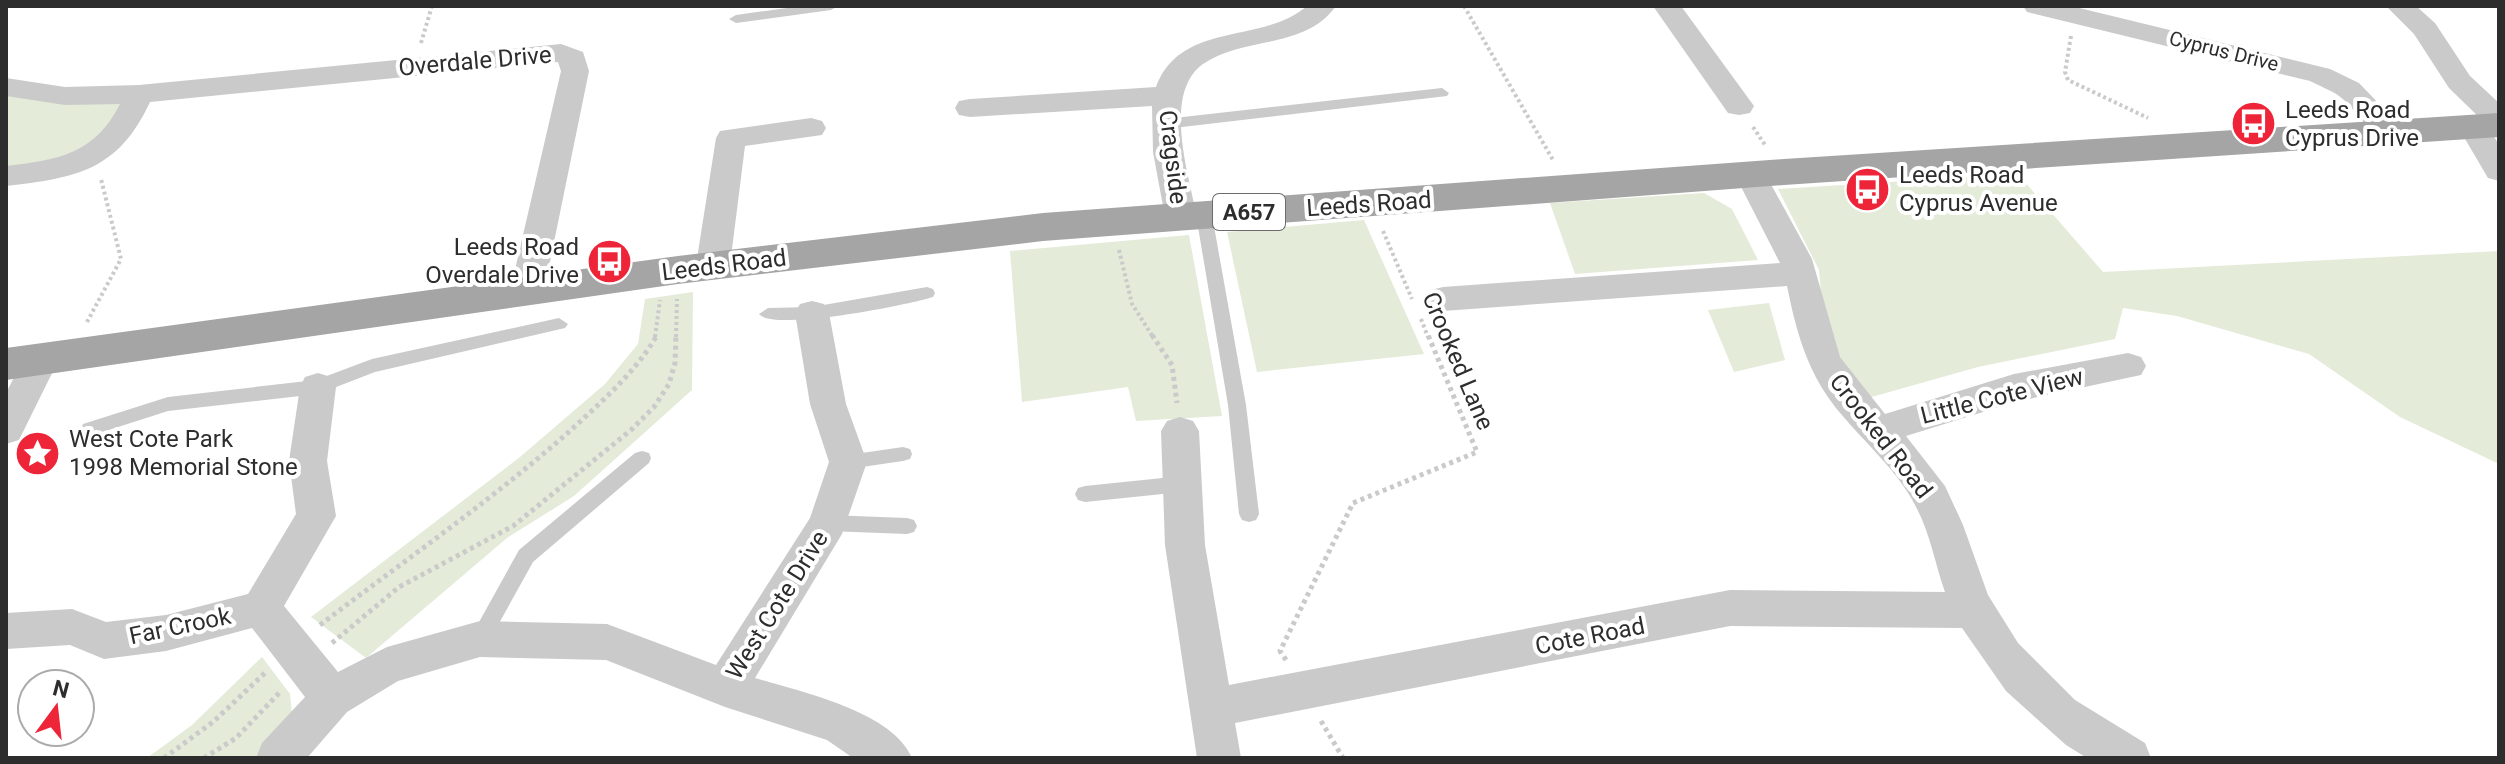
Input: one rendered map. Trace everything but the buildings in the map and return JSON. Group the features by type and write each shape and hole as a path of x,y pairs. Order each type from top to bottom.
{"main road":[{"name":"Leeds Road","path":"38,361 684,269 1113,222 2490,124"}],"street":[{"name":"Cragside","path":"1192,216 1166,110 1177,70 1195,55 1221,43 1284,31 1306,22 1322,6"},
{"path":"1667,6 1739,106"},
{"name":"Cyprus Drive","path":"2037,6 2320,75 2349,89 2392,133"},
{"path":"2400,6 2425,29 2490,124 2499,171"},
{"name":"Overdale Drive","path":"6,87 65,96 139,94 561,53 573,58 575,71 527,291"},
{"path":"6,176 72,164 96,156 116,136 139,94"},
{"path":"970,108 1166,110"},
{"path":"684,269 731,138 811,128"},
{"name":"Crooked Road","path":"1767,174 1785,237 1800,273 1812,336 1828,369 1849,399 1930,495 1974,610 2009,666 2056,714 2129,758"},
{"path":"1443,299 1800,273"},
{"path":"812,313 828,404 848,462"},
{"path":"6,430 38,361"},
{"name":"Little Cote View","path":"1877,431 2014,388 2128,366"},
{"name":"Far Crook","path":"6,631 72,627 104,641 166,633 261,608 316,516 308,461 318,387"},
{"path":"1180,431 1185,545 1219,758"},
{"name":"West Cote Drive","path":"725,688 828,523 848,462"},
{"name":"Far Crook","path":"261,608 332,698"},
{"name":"Cote Road","path":"1211,708 1730,608 1974,610"},
{"name":"West Cote Drive","path":"278,758 332,698 387,666 480,639 607,642 725,688 840,724 890,758"}],"lane":[{"path":"736,19 831,6"},
{"path":"1166,110 1442,93"},
{"path":"1192,216 1237,405 1249,514"},
{"path":"768,314 812,313 927,293"},
{"path":"90,429 168,404 318,387 372,366 559,324"},
{"path":"848,462 903,454"},
{"path":"480,639 526,556 642,458"},
{"path":"1085,494 1182,484"},
{"name":"West Cote Drive","path":"828,523 907,526"}],"path":[{"path":"414,66 432,6"},
{"path":"1464,6 1569,189"},
{"path":"2074,15 2065,72 2068,80 2150,119"},
{"path":"1739,106 1767,174"},
{"path":"38,361 121,259 96,156"},
{"name":"Crooked Lane","path":"1343,758 1280,651 1353,503 1477,452 1372,204"},
{"path":"1113,222 1132,304 1172,365 1180,431"},
{"path":"204,758 236,738 300,655 399,587 513,526 631,430 654,407 669,384 675,363 684,269"},
{"path":"164,758 300,655 529,467 604,400 647,352 684,269"}],"green space":[{"path":"6,87 139,94 96,156 6,176"},
{"path":"2018,174 2103,272 2499,251 2499,464 2400,417 2309,354 2177,316 2123,308 2115,339 1978,367 1868,398 1826,350 1819,270 1778,189"},
{"path":"1704,193 1732,209 1758,260 1575,274 1550,203"},
{"path":"1364,220 1424,354 1257,372 1227,232"},
{"path":"1189,235 1222,416 1136,421 1128,387 1022,402 1010,251"},
{"path":"693,292 692,390 574,496 507,538 366,658 311,617 520,457 605,384 638,344 645,299"},
{"path":"1769,303 1785,360 1734,372 1708,310"},
{"path":"262,657 290,694 293,722 260,758 147,758 192,725"}],"place":[{"name":"Leeds Road Cyprus Drive","path":"2254,124"},
{"name":"Leeds Road Cyprus Avenue","path":"1868,189"},
{"name":"Leeds Road Overdale Drive","path":"610,261"},
{"name":"West Cote Park 1998 Memorial Stone","path":"38,453"}]}
